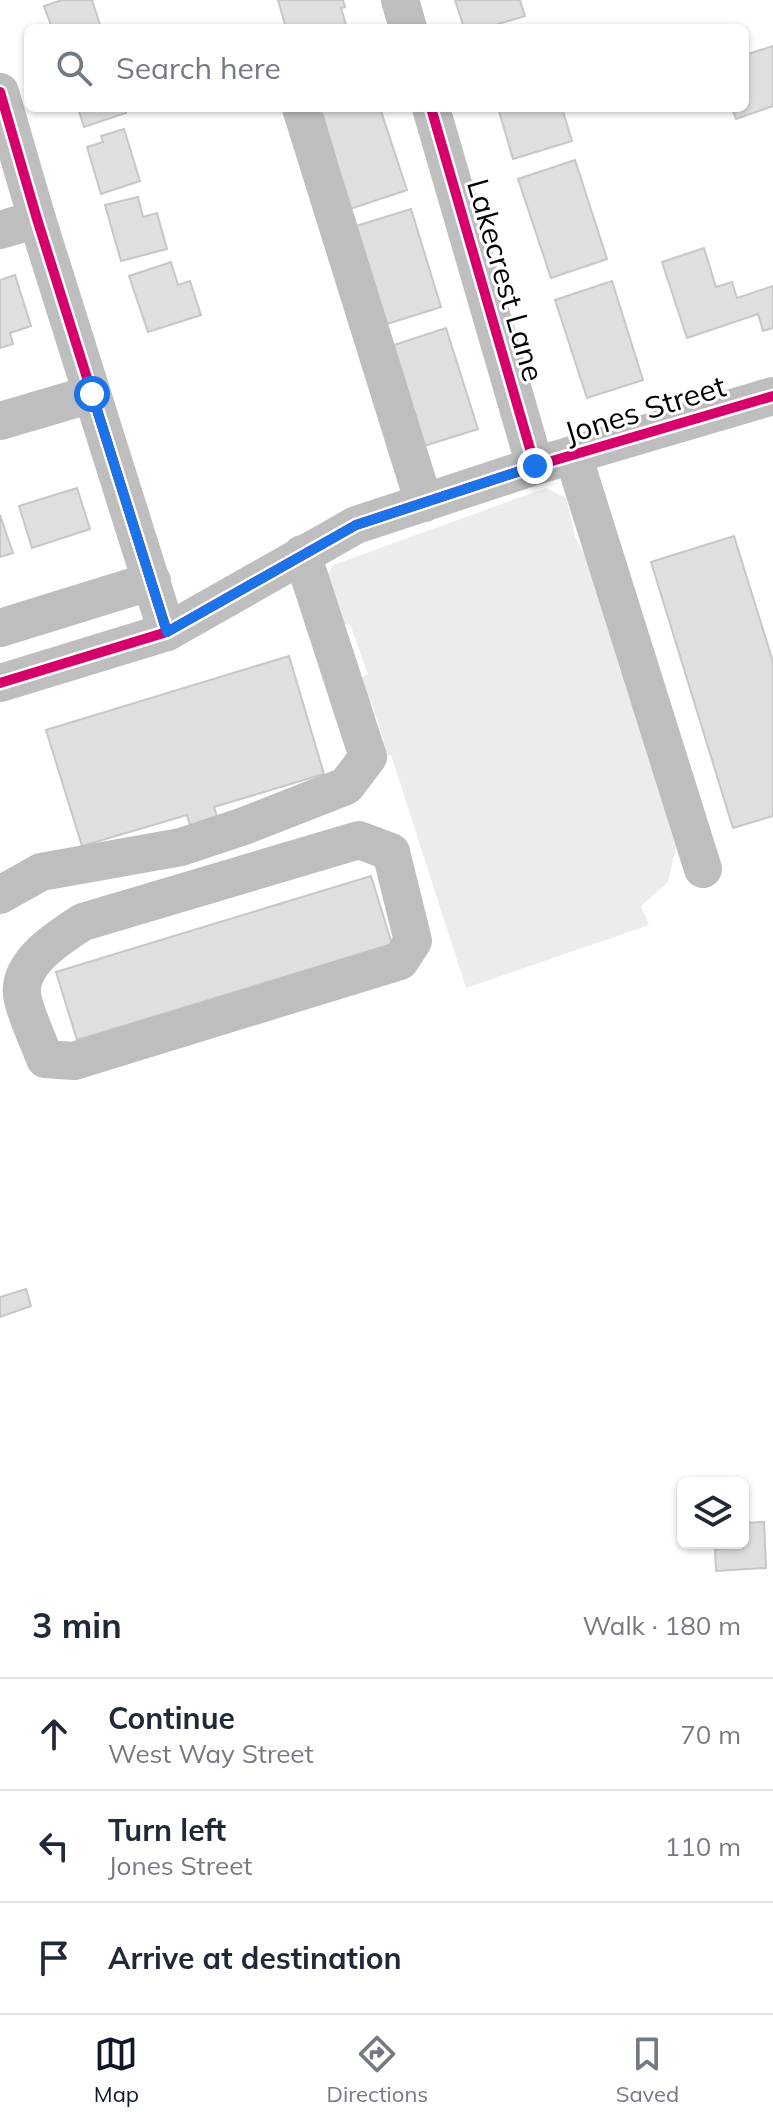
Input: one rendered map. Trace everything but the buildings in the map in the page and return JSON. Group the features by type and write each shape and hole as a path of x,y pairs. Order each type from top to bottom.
{"street":[{"path":"400,0 407,24"},
{"path":"0,92 167,632"},
{"path":"302,112 424,503"},
{"name":"Lakecrest Lane","path":"432,112 535,466"},
{"path":"0,230 37,219"},
{"path":"0,421 92,394"},
{"name":"Jones Street","path":"0,683 167,632 356,525 535,466 773,396"},
{"path":"573,455 703,869"},
{"path":"0,895 41,872 181,847 346,786 368,757 302,554"},
{"path":"0,628 152,581"},
{"path":"359,840 391,852 413,941 400,961 74,1061 45,1059 12,967 83,922 359,840"}],"shaded area":[{"path":"546,488 566,498 575,537 592,568 676,847 668,882 641,906 649,925 466,988 391,755 375,757 371,750 384,741 371,702 359,710 350,683 368,674 350,624 335,626 321,587 333,565"}],"cycle path":[{"path":"0,92 167,632"},
{"path":"432,112 535,466"},
{"path":"0,683 167,632 356,525 535,466 773,396"}],"route":[{"path":"92,394 167,632 356,525 535,466"}]}
